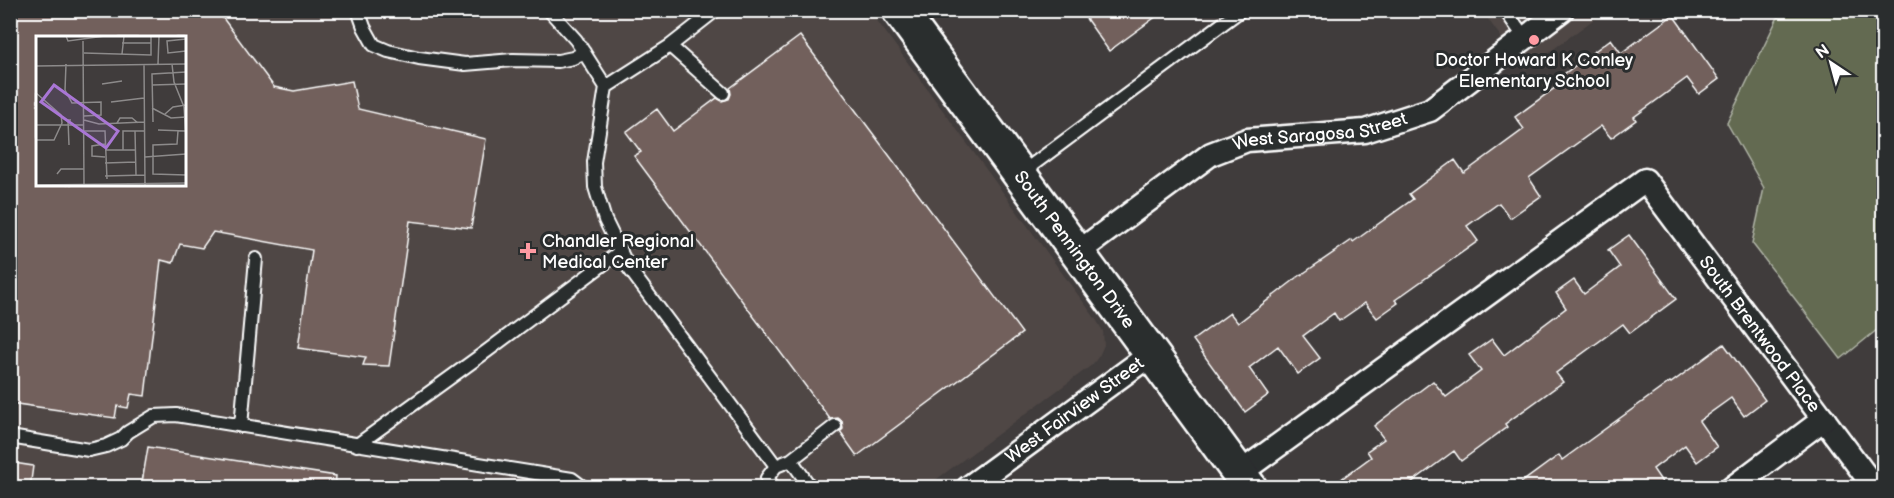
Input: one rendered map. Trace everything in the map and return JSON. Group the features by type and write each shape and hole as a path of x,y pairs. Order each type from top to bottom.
{"street":[{"name":"South Pennington Drive","path":"899,10 1245,480"},
{"name":"West Saragosa Street","path":"1077,253 1210,154 1247,140 1365,131 1430,110 1562,10"},
{"name":"South Brentwood Place","path":"1245,480 1645,180 1875,488"},
{"name":"West Fairview Street","path":"968,488 1151,354"},
{"path":"1732,488 1824,419"}],"lane":[{"path":"358,10 374,45 388,51 419,58 465,64 513,60 558,61 573,58 584,52"},
{"path":"549,10 576,40 606,87 594,162 595,187 605,220 628,267 777,466"},
{"path":"606,87 670,46 716,10"},
{"path":"1020,174 1241,10"},
{"path":"1505,10 1525,38"},
{"path":"670,46 723,93"},
{"path":"357,445 621,251"},
{"path":"241,426 256,259"},
{"path":"10,437 89,450 121,439 154,416 176,415 572,479 584,488"},
{"path":"770,483 777,466 791,460 835,426"},
{"path":"791,460 811,488"}],"shaded area":[{"name":"Chandler Regional Medical Center","path":"10,11 870,11 1103,331 1104,345 1092,365 926,487 11,487"},
{"name":"Doctor Howard K Conley Elementary School","path":"1482,11 1605,11 1525,70"}],"green space":[{"path":"1789,10 1883,11 1883,325 1841,359 1752,243 1764,188 1727,123 1777,19"}],"building":[{"path":"10,10 217,10 274,87 294,91 352,81 358,109 486,139 471,228 410,221 389,366 363,365 366,357 298,348 312,250 213,232 202,248 180,244 173,263 161,260 145,396 131,394 128,408 117,406 115,418 10,403 10,292 16,258 10,257"},
{"path":"1080,10 1165,10 1109,51"},
{"path":"1673,15 1719,79 1699,94 1687,78 1634,117 1636,120 1611,138 1601,126 1529,178 1541,196 1510,218 1499,203 1467,226 1478,241 1395,300 1398,303 1377,318 1365,303 1339,321 1334,313 1303,336 1320,358 1298,374 1278,346 1249,368 1268,395 1245,412 1193,340 1230,313 1238,323 1298,277 1352,240 1353,242 1413,199 1409,194 1455,160 1464,173 1524,129 1515,117 1567,79 1564,74 1611,39 1621,53"},
{"path":"800,36 1022,333 857,456 840,432 843,429 842,421 838,418 830,419 634,156 641,152 626,132 657,109 673,131 717,98 722,101 729,99 730,88"},
{"path":"1629,235 1676,299 1630,333 1623,324 1556,373 1563,382 1505,424 1507,427 1461,461 1454,451 1404,488 1329,488 1371,457 1367,451 1384,439 1374,426 1413,396 1433,381 1446,397 1481,371 1469,355 1492,339 1504,355 1566,308 1556,293 1574,280 1584,294 1620,267 1608,250"},
{"path":"1724,344 1765,400 1744,416 1731,398 1699,421 1717,447 1697,462 1685,445 1653,469 1666,488 1514,488 1559,455 1562,460"},
{"path":"148,447 336,476 335,488 141,488"},
{"path":"14,463 33,466 30,488 11,488"}],"place":[{"name":"Doctor Howard K Conley Elementary School","path":"1534,40"},
{"name":"Chandler Regional Medical Center","path":"528,251"}]}
